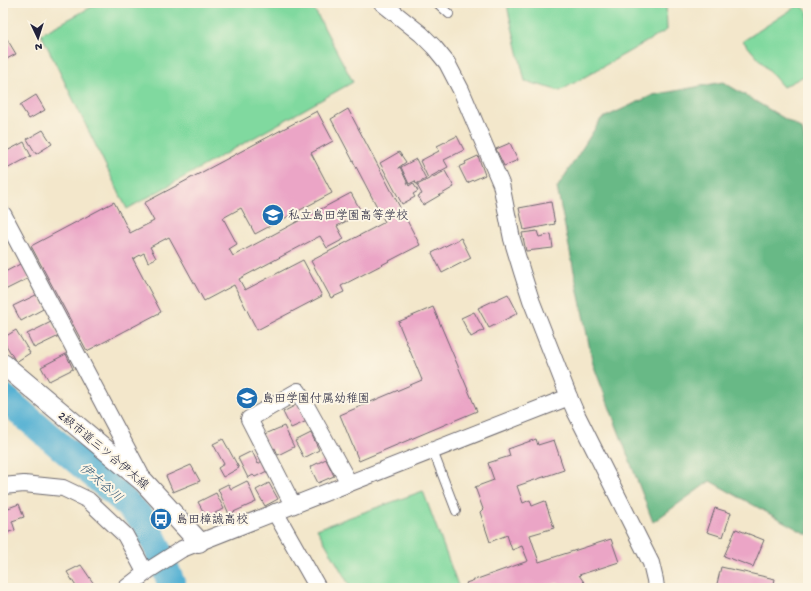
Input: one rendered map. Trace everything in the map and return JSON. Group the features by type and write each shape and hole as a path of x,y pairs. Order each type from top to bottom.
{"street":[{"path":"382,3 421,34 434,47 447,63 461,90 501,184 512,239 522,272 569,397 651,563 657,588"},
{"path":"3,214 144,482"},
{"name":"2級市道三ツ合伊太線","path":"3,364 144,482 199,542"},
{"path":"292,505 249,419 298,391 349,483"},
{"path":"126,588 147,571 176,552 199,542 569,397"},
{"path":"3,486 24,484 63,488 88,500 125,535 147,571"},
{"path":"275,512 318,588"}],"lane":[{"path":"437,3 449,14"},
{"path":"433,451 456,511"}],"green space":[{"path":"99,3 311,3 353,82 127,209 41,34"},
{"path":"508,3 666,3 667,30 560,91 525,81 508,10"},
{"path":"800,4 808,12 808,61 803,64 808,71 808,74 783,87 743,41"},
{"path":"723,82 802,129 808,156 808,535 710,481 653,522 593,364 557,188 601,119 653,95"},
{"path":"423,491 459,588 351,588 317,529"}],"building":[{"path":"7,39 16,54 3,61 3,41"},
{"path":"36,95 45,110 29,119 20,105"},
{"path":"348,109 420,245 341,286 344,292 331,298 311,261 385,222 331,119"},
{"path":"317,111 333,141 311,153 332,193 255,234 241,208 223,218 237,244 229,249 233,256 351,193 362,213 337,226 344,239 327,248 320,236 239,279 245,290 303,260 322,296 257,330 234,285 204,301 169,237 150,247 156,258 148,262 144,253 133,259 161,312 87,351 31,246 114,202 130,233 154,221 144,203"},
{"path":"43,130 52,144 36,154 27,139"},
{"path":"457,136 464,150 444,160 448,167 428,178 420,161 439,151 437,146"},
{"path":"24,142 31,156 3,171 3,153"},
{"path":"510,143 518,160 504,166 496,149"},
{"path":"399,152 406,162 398,168 400,167 409,186 413,183 418,191 413,194 415,197 402,204 380,163"},
{"path":"478,156 485,175 467,183 459,167 466,164 465,162"},
{"path":"416,159 426,179 416,184 415,181 409,184 401,167"},
{"path":"445,171 454,187 423,205 418,196 422,194 417,185"},
{"path":"551,202 555,224 524,230 519,208"},
{"path":"537,231 539,237 551,234 553,248 526,251 522,233"},
{"path":"461,238 471,258 442,273 432,253"},
{"path":"22,263 29,278 5,290 3,287 3,273"},
{"path":"38,294 45,308 21,321 13,306"},
{"path":"508,294 518,313 489,328 478,308"},
{"path":"433,307 477,411 359,461 340,415 422,380 398,322"},
{"path":"474,312 484,330 471,337 461,318"},
{"path":"51,322 59,336 34,348 27,334"},
{"path":"16,330 30,353 16,362 3,338"},
{"path":"66,354 73,369 49,381 41,367"},
{"path":"298,404 307,421 291,428 283,412"},
{"path":"284,426 294,447 278,455 275,448 271,451 263,435"},
{"path":"311,433 319,450 304,458 295,441"},
{"path":"223,439 239,468 223,477 218,468 224,464 213,444"},
{"path":"536,439 538,445 554,440 564,470 517,486 523,503 530,500 532,506 545,501 554,528 530,535 539,562 611,539 619,562 579,575 588,588 571,588 557,583 543,588 468,588 466,583 528,561 522,546 512,550 507,535 490,542 480,512 483,509 475,487 494,480 488,463 510,456 508,449"},
{"path":"252,451 258,464 262,461 267,471 255,477 253,475 248,478 238,458"},
{"path":"326,459 334,476 318,483 310,467"},
{"path":"191,465 200,481 173,492 166,476"},
{"path":"247,481 256,502 229,514 218,489 228,484 231,489"},
{"path":"269,483 278,499 265,506 256,490"},
{"path":"216,493 224,509 215,513 218,517 209,522 198,502"},
{"path":"19,504 24,517 12,521 15,530 3,534 3,510"},
{"path":"715,508 731,513 723,537 707,532"},
{"path":"736,529 764,540 753,567 724,556"},
{"path":"81,565 94,584 87,588 77,588 67,572"},
{"path":"721,567 775,579 773,588 716,588"}],"waterway":[{"name":"伊太谷川","path":"3,397 123,500 145,522 157,547 173,588"}],"place":[{"name":"私立島田学園高等学校","path":"273,215"},
{"name":"島田学園付属幼稚園","path":"247,398"},
{"name":"島田樟誠高校","path":"161,519"}]}
